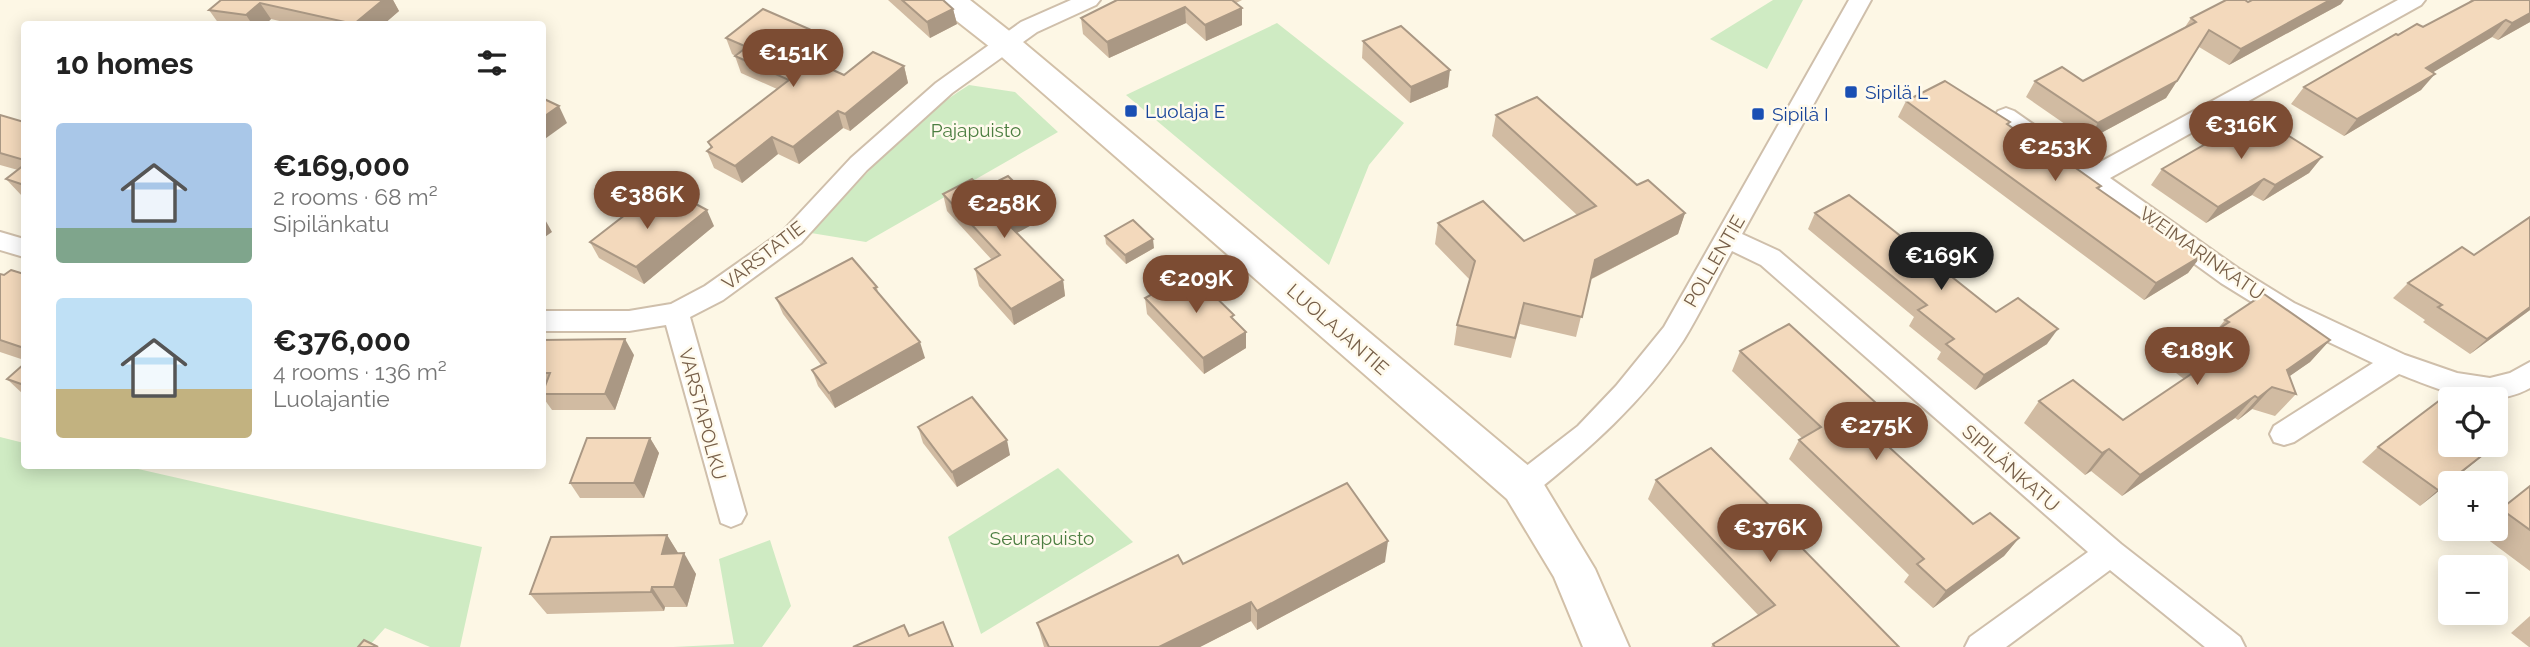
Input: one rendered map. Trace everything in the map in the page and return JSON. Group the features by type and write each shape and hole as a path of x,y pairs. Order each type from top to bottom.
{"main road":[{"name":"LUOLAJANTIE","path":"950,0 1006,44 1522,486 1567,555 1592,607 1606,647"}],"street":[{"name":"VARSTATIE","path":"546,321 629,321 676,313 714,293 792,237 868,155 944,88 1029,27 1089,0"},
{"name":"POLLENTIE","path":"1522,486 1588,434 1626,394 1673,334 1860,0"},
{"path":"2093,177 2414,0"},
{"name":"WEIMARINKATU","path":"2006,116 2230,275 2285,310 2396,362 2456,384 2490,389 2518,382 2530,373"},
{"name":"SIPILÄNKATU","path":"1728,238 1770,258 2110,553 2229,647"},
{"path":"0,241 21,247"},
{"name":"VARSTAPOLKU","path":"676,313 731,514"},
{"path":"2284,434 2396,362"},
{"path":"1981,647 2110,553"}],"green space":[{"path":"1773,0 1803,0 1767,69 1710,39"},
{"path":"1277,23 1404,123 1369,165 1329,265 1126,95"},
{"name":"Pajapuisto","path":"969,85 1015,92 1058,132 866,242 811,233 905,135"},
{"path":"0,437 21,442 21,469 138,469 482,547 460,647 430,647 385,628 368,647 0,647"},
{"name":"Seurapuisto","path":"1058,468 1133,542 981,634 948,537"},
{"path":"770,540 791,606 762,647 673,647 734,644 719,559"}],"building":[{"path":"221,0 383,0 358,21 341,21 260,3 246,15 209,10"},
{"path":"902,0 943,0 953,9 927,22"},
{"path":"1117,0 1232,0 1242,8 1205,25 1185,7 1107,42 1081,18"},
{"path":"2226,0 2330,0 2241,49 2209,30 2177,81 2098,123 2035,81 2062,67 2083,81 2196,22 2191,18"},
{"path":"2474,0 2530,0 2530,13 2512,23 2506,20 2426,68 2435,74 2357,119 2304,87 2396,34 2417,24 2423,27"},
{"path":"763,9 809,29 784,48 844,75 873,52 904,66 845,114 838,111 793,147 772,137 735,166 707,151 712,147 708,142 789,80 735,56 747,47 726,38"},
{"path":"1401,26 1450,70 1411,87 1363,41"},
{"path":"1945,81 2010,122 2007,124 2059,161 2063,159 2101,186 2097,188 2156,229 2159,227 2201,256 2156,283 1906,101"},
{"path":"1537,97 1637,185 1648,180 1685,213 1595,260 1582,317 1524,303 1515,338 1457,325 1475,261 1438,223 1483,201 1524,241 1596,206 1496,115"},
{"path":"546,100 559,106 546,115"},
{"path":"0,115 21,121 21,159 0,153"},
{"path":"2256,115 2322,157 2275,185 2264,179 2218,207 2162,169"},
{"path":"21,167 21,184 6,179"},
{"path":"1008,176 1036,204 1005,221 1063,280 1011,309 975,269 1000,255 943,194 972,179 982,189"},
{"path":"679,195 707,210 636,267 590,242 634,208 652,217"},
{"path":"1849,195 1996,312 2018,298 2058,329 1984,375 1946,344 1954,339 1918,310 1927,305 1815,213"},
{"path":"2530,217 2530,307 2487,339 2438,307 2442,305 2408,283 2462,247 2474,255"},
{"path":"1133,220 1153,239 1125,255 1105,236"},
{"path":"852,258 920,342 829,393 812,370 826,363 776,298"},
{"path":"11,270 21,273 21,347 0,340 0,274 4,275"},
{"path":"1191,273 1234,315 1231,317 1246,332 1203,358 1145,298"},
{"path":"2264,294 2330,340 2287,370 2296,394 2272,387 2140,475 2109,449 2102,453 2039,401 2073,380 2123,420 2209,362 2190,348"},
{"path":"1789,324 1875,402 1854,415 1973,524 1990,513 2019,538 1946,591 1917,564 1924,559 1799,440 1821,427 1740,351"},
{"path":"625,339 605,394 546,394 550,373 546,373 546,340"},
{"path":"21,367 21,384 7,379"},
{"path":"972,397 1007,440 952,472 918,427"},
{"path":"2438,402 2438,457 2480,457 2462,471 2438,471 2438,490 2378,447"},
{"path":"587,438 650,438 634,483 570,483"},
{"path":"1711,448 1801,537 1795,541 1899,647 1715,647 1713,644 1775,605 1656,480"},
{"path":"1347,483 1388,541 1257,611 1251,602 1159,647 1049,647 1037,623 1178,555 1183,564"},
{"path":"2530,486 2530,530 2508,514 2508,503"},
{"path":"667,535 662,554 684,553 674,587 652,587 651,592 530,594 551,537"},
{"path":"943,622 953,647 853,647 904,625 909,636"},
{"path":"364,640 378,647 358,647"}],"place":[{"name":"Sipilä L","path":"1851,92"},
{"name":"Luolaja E","path":"1131,111"},
{"name":"Sipilä I","path":"1758,114"}]}
